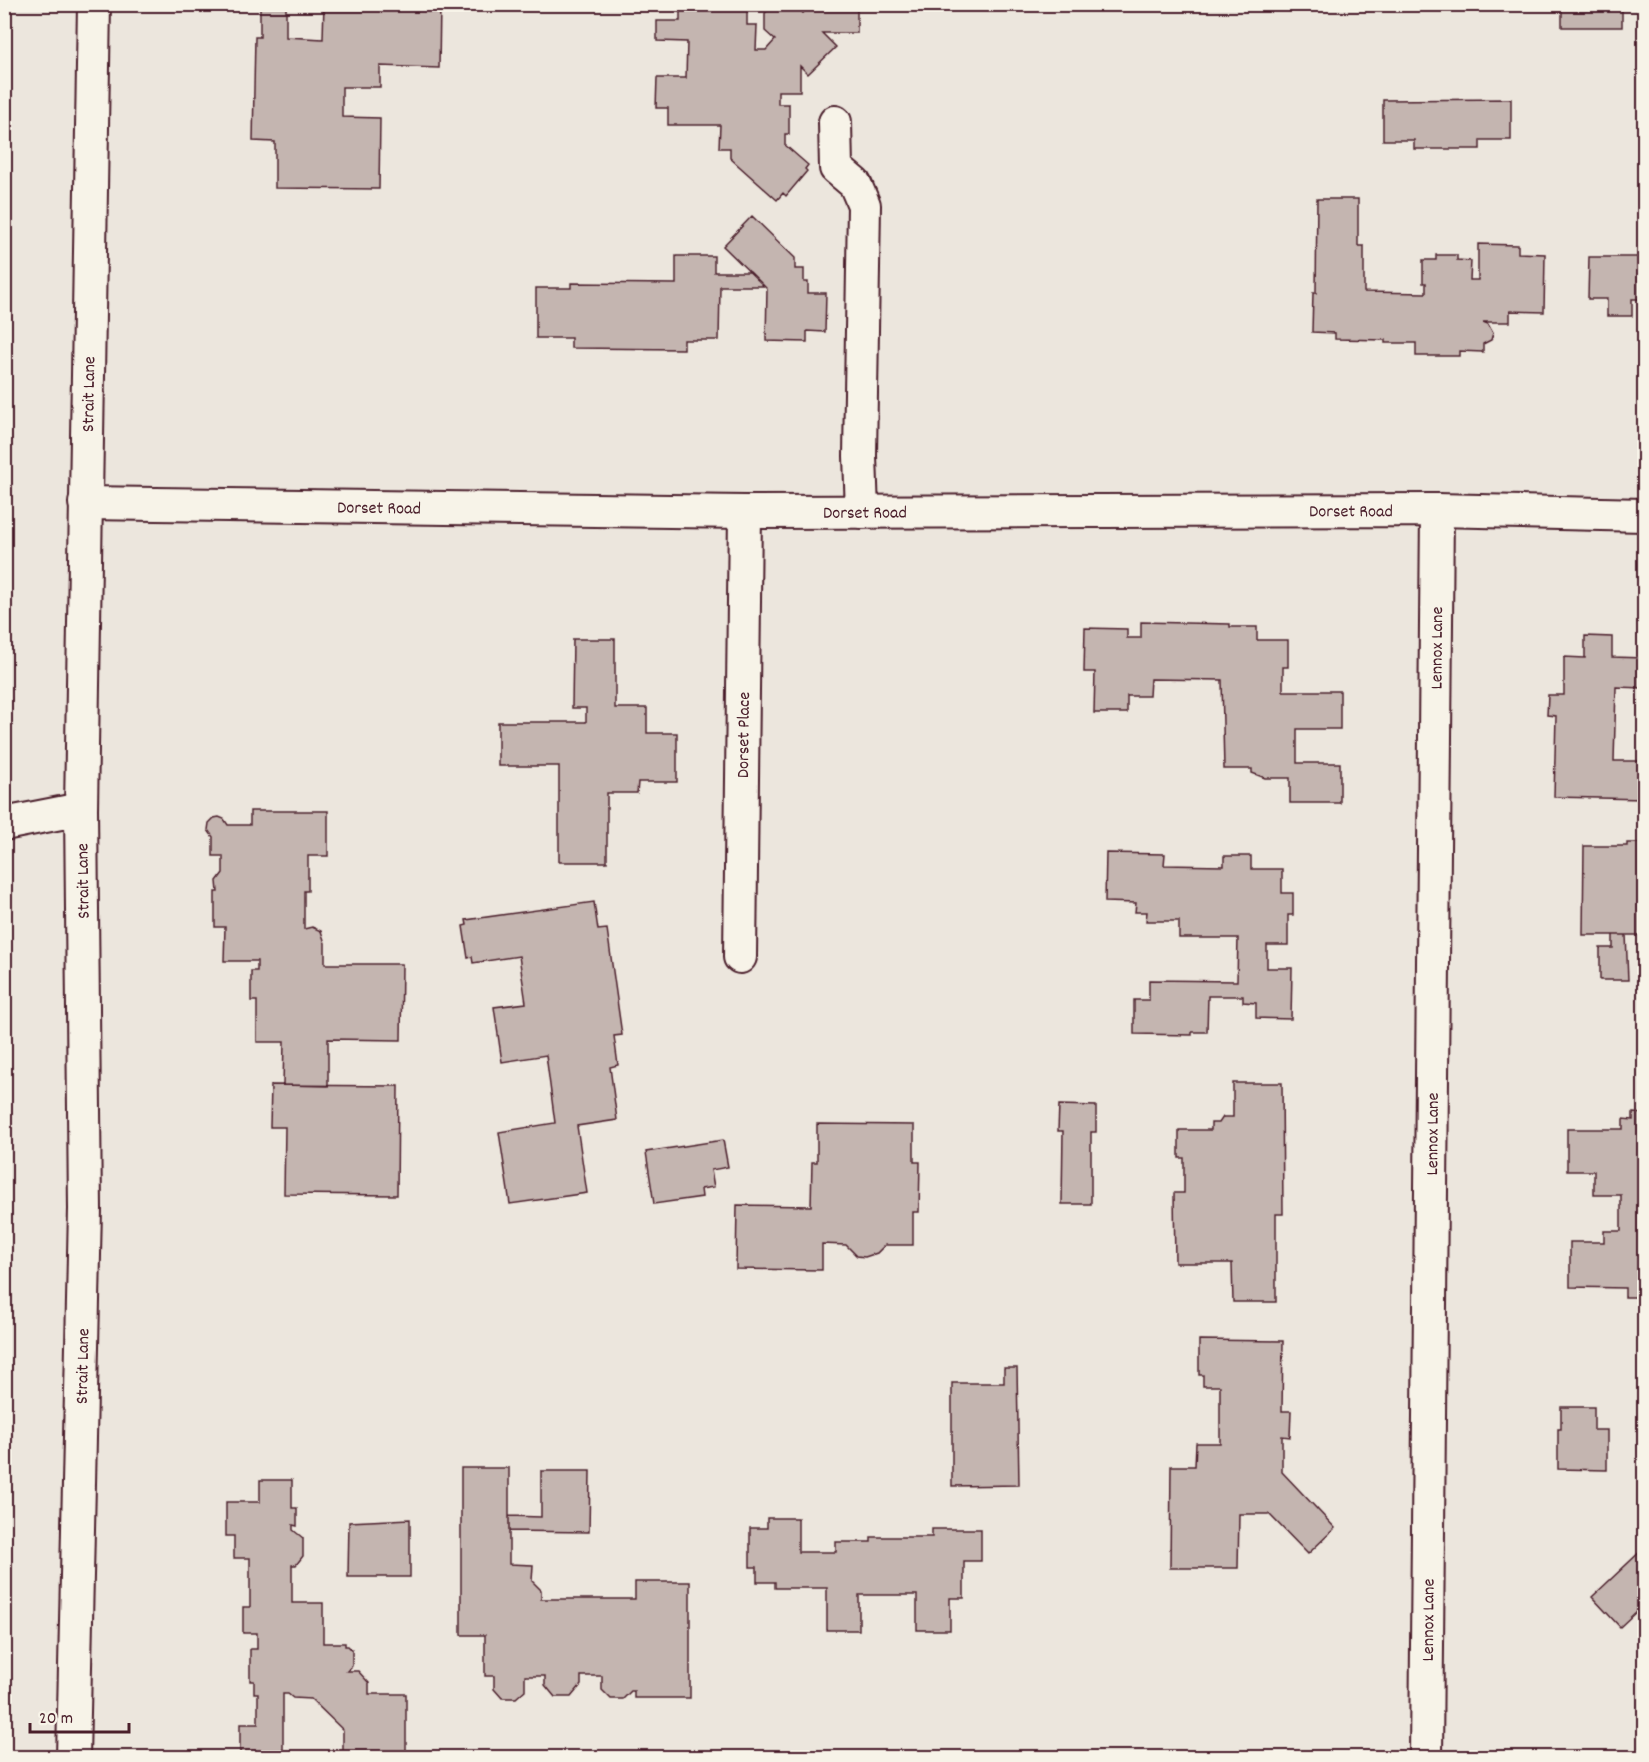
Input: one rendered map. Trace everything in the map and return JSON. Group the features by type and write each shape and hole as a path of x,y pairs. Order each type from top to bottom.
{"street":[{"name":"Strait Lane","path":"73,1758 85,1209 81,809 94,4"},
{"path":"835,122 836,168 855,184 864,205 860,456 862,512"},
{"name":"Dorset Road","path":"85,503 745,512 1437,510 1644,515"},
{"name":"Lennox Lane","path":"1426,1758 1437,510"},
{"name":"Dorset Place","path":"740,957 745,512"},
{"path":"4,825 81,809"}],"building":[{"path":"260,4 286,4 286,37 323,39 324,4 440,4 439,68 380,66 380,87 342,87 342,117 380,118 379,189 275,188 275,142 253,141 255,37 260,37"},
{"path":"680,4 747,4 747,25 757,25 756,50 766,50 775,40 765,31 765,13 775,4 795,4 803,13 811,4 857,4 857,33 822,33 836,47 808,74 800,66 800,91 778,91 778,104 789,104 789,134 785,134 785,145 808,165 805,169 807,171 786,196 783,193 777,200 730,158 730,148 719,148 720,125 668,125 668,108 656,108 657,78 686,78 687,42 657,41 657,21 680,21"},
{"path":"1555,4 1622,4 1622,27 1562,27 1562,8"},
{"path":"1511,99 1511,140 1480,140 1480,149 1414,149 1414,140 1383,140 1383,100"},
{"path":"1317,199 1358,199 1358,246 1364,246 1364,292 1426,293 1426,283 1423,283 1423,260 1436,260 1436,255 1457,255 1457,260 1471,261 1470,280 1478,280 1478,244 1518,245 1518,253 1545,254 1544,312 1510,311 1510,322 1483,322 1488,324 1493,333 1491,340 1483,344 1483,352 1459,351 1459,356 1416,356 1416,343 1335,339 1335,333 1312,332 1313,293 1316,293"},
{"path":"752,216 795,258 795,269 804,269 804,282 808,282 808,293 826,293 825,332 807,331 807,342 766,341 767,289 723,246"},
{"path":"676,256 714,256 714,272 750,272 764,286 720,286 719,340 684,340 684,349 571,348 571,338 536,338 536,288 571,288 571,283 676,284"},
{"path":"1589,257 1644,257 1644,299 1632,299 1632,316 1607,316 1607,299 1588,299"},
{"path":"1141,622 1230,624 1230,627 1257,627 1257,640 1288,640 1288,667 1283,667 1283,691 1340,691 1340,729 1297,729 1297,763 1340,763 1340,803 1290,803 1290,778 1265,778 1252,773 1252,769 1224,769 1222,680 1150,679 1149,696 1127,696 1127,713 1094,713 1095,672 1084,672 1085,628 1127,629 1127,638 1141,638"},
{"path":"1585,636 1612,637 1612,657 1644,658 1644,688 1616,687 1614,761 1644,761 1644,799 1554,797 1556,716 1547,715 1548,695 1564,695 1564,657 1585,658"},
{"path":"573,639 615,639 615,708 647,708 647,733 677,733 677,782 638,782 637,793 607,793 607,862 559,862 559,766 498,766 498,722 586,722 586,708 572,708"},
{"path":"250,811 328,811 328,856 308,856 308,891 304,891 304,929 312,927 321,931 325,943 325,964 402,964 401,1040 328,1039 328,1086 283,1085 284,1042 257,1042 257,1001 251,1001 251,971 257,971 257,961 224,961 225,927 215,927 215,892 218,892 217,881 223,873 223,856 213,856 213,837 208,830 209,823 219,817 224,819 228,825 250,825"},
{"path":"1627,843 1644,843 1644,935 1583,935 1584,846 1627,846"},
{"path":"1106,853 1165,854 1164,865 1224,866 1224,856 1251,856 1251,869 1282,869 1282,893 1293,893 1293,915 1288,915 1288,945 1267,945 1267,968 1292,968 1291,1019 1256,1018 1256,1003 1243,1002 1243,996 1208,996 1207,1032 1192,1032 1192,1035 1134,1034 1134,1000 1149,1000 1149,980 1237,981 1238,938 1179,938 1179,921 1146,921 1147,912 1135,912 1136,903 1105,902"},
{"path":"594,902 598,930 607,929 622,1035 614,1036 618,1065 610,1067 617,1120 577,1126 587,1193 510,1204 499,1132 555,1123 546,1055 502,1062 494,1007 526,1003 519,956 473,963 472,957 468,958 463,926 467,925 466,920"},
{"path":"1613,935 1626,935 1628,980 1600,980 1600,948 1613,948"},
{"path":"1233,1083 1282,1083 1283,1214 1276,1214 1276,1302 1233,1302 1232,1263 1175,1263 1174,1193 1184,1193 1184,1158 1179,1158 1179,1130 1211,1130 1211,1123 1219,1123 1223,1117 1233,1117"},
{"path":"271,1085 398,1086 397,1195 284,1194 285,1127 270,1127"},
{"path":"1059,1105 1096,1106 1096,1132 1091,1132 1091,1204 1062,1204 1063,1131 1058,1131"},
{"path":"1633,1113 1644,1114 1644,1297 1625,1297 1625,1288 1570,1287 1570,1242 1604,1242 1604,1231 1621,1231 1621,1195 1594,1195 1594,1171 1567,1171 1567,1129 1623,1129 1623,1119 1633,1120"},
{"path":"817,1124 914,1125 914,1162 920,1162 919,1212 913,1212 913,1245 885,1245 877,1253 865,1257 857,1256 846,1245 822,1244 822,1270 736,1269 737,1205 811,1206 812,1162 817,1162"},
{"path":"723,1140 728,1167 711,1170 714,1187 701,1189 702,1197 654,1204 646,1152"},
{"path":"1199,1340 1283,1341 1282,1411 1291,1411 1290,1437 1282,1436 1282,1472 1335,1528 1308,1554 1269,1514 1239,1514 1238,1568 1170,1568 1171,1466 1195,1466 1196,1443 1220,1443 1220,1386 1203,1386 1203,1375 1199,1375"},
{"path":"1004,1368 1017,1368 1019,1485 952,1486 952,1383 1004,1383"},
{"path":"1561,1407 1594,1407 1594,1430 1607,1430 1607,1470 1558,1469 1558,1429 1561,1429"},
{"path":"461,1468 509,1468 509,1564 533,1565 532,1581 541,1590 541,1599 635,1599 635,1582 690,1582 690,1698 634,1698 634,1691 631,1691 623,1699 611,1699 602,1690 602,1676 581,1676 581,1685 571,1697 555,1697 545,1685 545,1676 525,1676 525,1690 516,1698 502,1698 494,1689 494,1676 485,1676 485,1635 461,1635"},
{"path":"541,1471 590,1471 589,1532 509,1531 509,1516 541,1517"},
{"path":"260,1480 292,1480 292,1508 297,1508 297,1526 293,1525 293,1530 303,1538 303,1556 296,1565 292,1565 292,1603 323,1603 323,1643 345,1643 345,1646 352,1650 352,1666 347,1671 358,1671 369,1683 369,1694 406,1694 406,1758 343,1758 343,1730 311,1699 293,1698 288,1694 283,1694 283,1758 240,1758 240,1724 258,1724 258,1693 254,1693 254,1681 250,1681 250,1649 257,1649 257,1633 243,1633 243,1607 250,1607 250,1558 234,1558 234,1536 226,1536 226,1502 260,1502"},
{"path":"767,1518 798,1518 798,1552 836,1552 836,1542 871,1542 871,1537 932,1537 932,1529 981,1529 981,1561 964,1561 964,1598 950,1598 950,1630 917,1630 917,1595 859,1595 859,1630 827,1630 827,1588 775,1588 775,1582 757,1582 757,1567 750,1567 750,1528 767,1528"},
{"path":"410,1519 410,1577 348,1577 349,1522"},
{"path":"1644,1548 1644,1617 1638,1610 1620,1627 1592,1597"}]}
